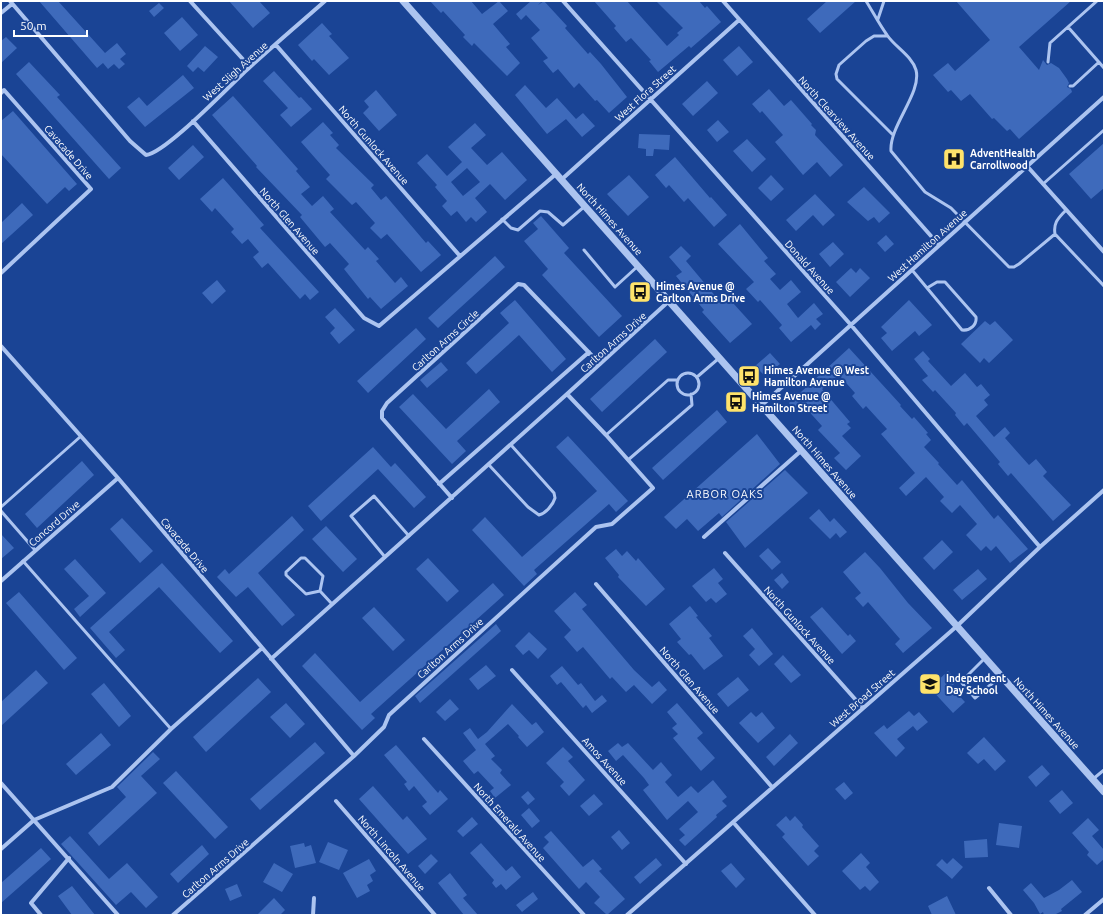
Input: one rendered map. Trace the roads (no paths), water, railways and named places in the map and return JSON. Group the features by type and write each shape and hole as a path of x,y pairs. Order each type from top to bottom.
{"street":[{"path":"190,1 250,67"},
{"name":"West Sligh Avenue","path":"11,2 142,153 146,155 156,153 325,1"},
{"name":"North Himes Avenue","path":"403,1 1104,792"},
{"name":"Donald Avenue","path":"563,1 851,325 1040,547"},
{"name":"North Clearview Avenue","path":"723,1 939,245"},
{"path":"1,14 11,2"},
{"name":"West Flora Street","path":"379,326 502,220 558,177 650,100 739,20"},
{"name":"North Gunlock Avenue","path":"276,45 460,256"},
{"name":"Cavacade Drive","path":"1,93 4,90 90,189 1,272"},
{"name":"West Hamilton Avenue","path":"762,405 1104,97"},
{"name":"North Glen Avenue","path":"193,121 364,318 379,326"},
{"path":"1027,166 1104,252"},
{"name":"Carlton Arms Circle","path":"452,498 382,418 382,411 387,403 518,284 524,285 600,364"},
{"name":"Carlton Arms Drive","path":"271,659 511,445 669,301"},
{"name":"Cavacade Drive","path":"1,346 80,437 118,478 354,756"},
{"path":"439,484 588,352"},
{"name":"Carlton Arms Drive","path":"173,915 354,756 384,727 389,715 596,527 612,524 653,488 567,394"},
{"path":"704,537 802,450"},
{"name":"Concord Drive","path":"1,581 118,478"},
{"name":"West Broad Street","path":"627,915 956,626 1040,547 1104,490"},
{"name":"North Gunlock Avenue","path":"725,553 863,708"},
{"name":"North Glen Avenue","path":"596,584 772,787"},
{"path":"1,849 34,820 112,787 171,729 262,648"},
{"name":"Amos Avenue","path":"512,670 686,864"},
{"name":"North Emerald Avenue","path":"424,739 584,915"},
{"path":"1,783 118,915"},
{"name":"North Lincoln Avenue","path":"336,801 435,915"},
{"path":"733,822 815,915"},
{"path":"41,915 31,903 69,858"},
{"path":"989,888 1011,915"},
{"path":"313,915 314,898"},
{"path":"1085,915 1104,898"}],"lane":[{"path":"866,1 887,36 913,63 916,71 915,83 893,135 891,151 925,192 951,208 966,221 1009,266 1014,267 1055,234"},
{"path":"878,20 884,1"},
{"path":"1048,62 1050,42 1097,1"},
{"path":"1068,27 1104,68"},
{"path":"887,36 874,36 866,41 839,66 836,74 837,79 893,135"},
{"path":"1070,86 1072,86 1099,62"},
{"path":"1043,184 1104,130"},
{"path":"502,220 511,228 518,230 540,211 548,212 563,225 585,206"},
{"path":"1066,210 1056,221 1054,226 1055,234 1104,286"},
{"path":"584,250 615,287 638,266"},
{"path":"912,270 927,288 962,330 971,329 976,323 976,317 945,282 937,282 927,288"},
{"path":"697,377 720,358"},
{"path":"688,372 697,377 699,388 686,395 680,391 678,380 681,375 688,372"},
{"path":"606,435 668,380 678,380"},
{"path":"628,460 692,405 690,394"},
{"path":"35,550 1,509 80,437"},
{"path":"489,464 528,507 539,515 542,514 556,498 554,493 511,445"},
{"path":"386,557 351,516 374,496 409,536"},
{"path":"301,558 305,558 323,576 320,591 306,594 286,575 286,572 301,558"},
{"path":"23,561 171,729"},
{"path":"320,591 332,604"},
{"path":"985,658 961,682 975,698 1001,676"},
{"path":"1093,779 1104,770"}],"place":[{"name":"AdventHealth Carrollwood","path":"954,159"},
{"name":"Himes Avenue @ Carlton Arms Drive","path":"640,292"},
{"name":"Himes Avenue @ West Hamilton Avenue","path":"749,376"},
{"name":"Himes Avenue @ Hamilton Street","path":"736,402"},
{"name":"Independent Day School","path":"930,684"}],"district":[{"name":"ARBOR OAKS","path":"725,494"}]}
